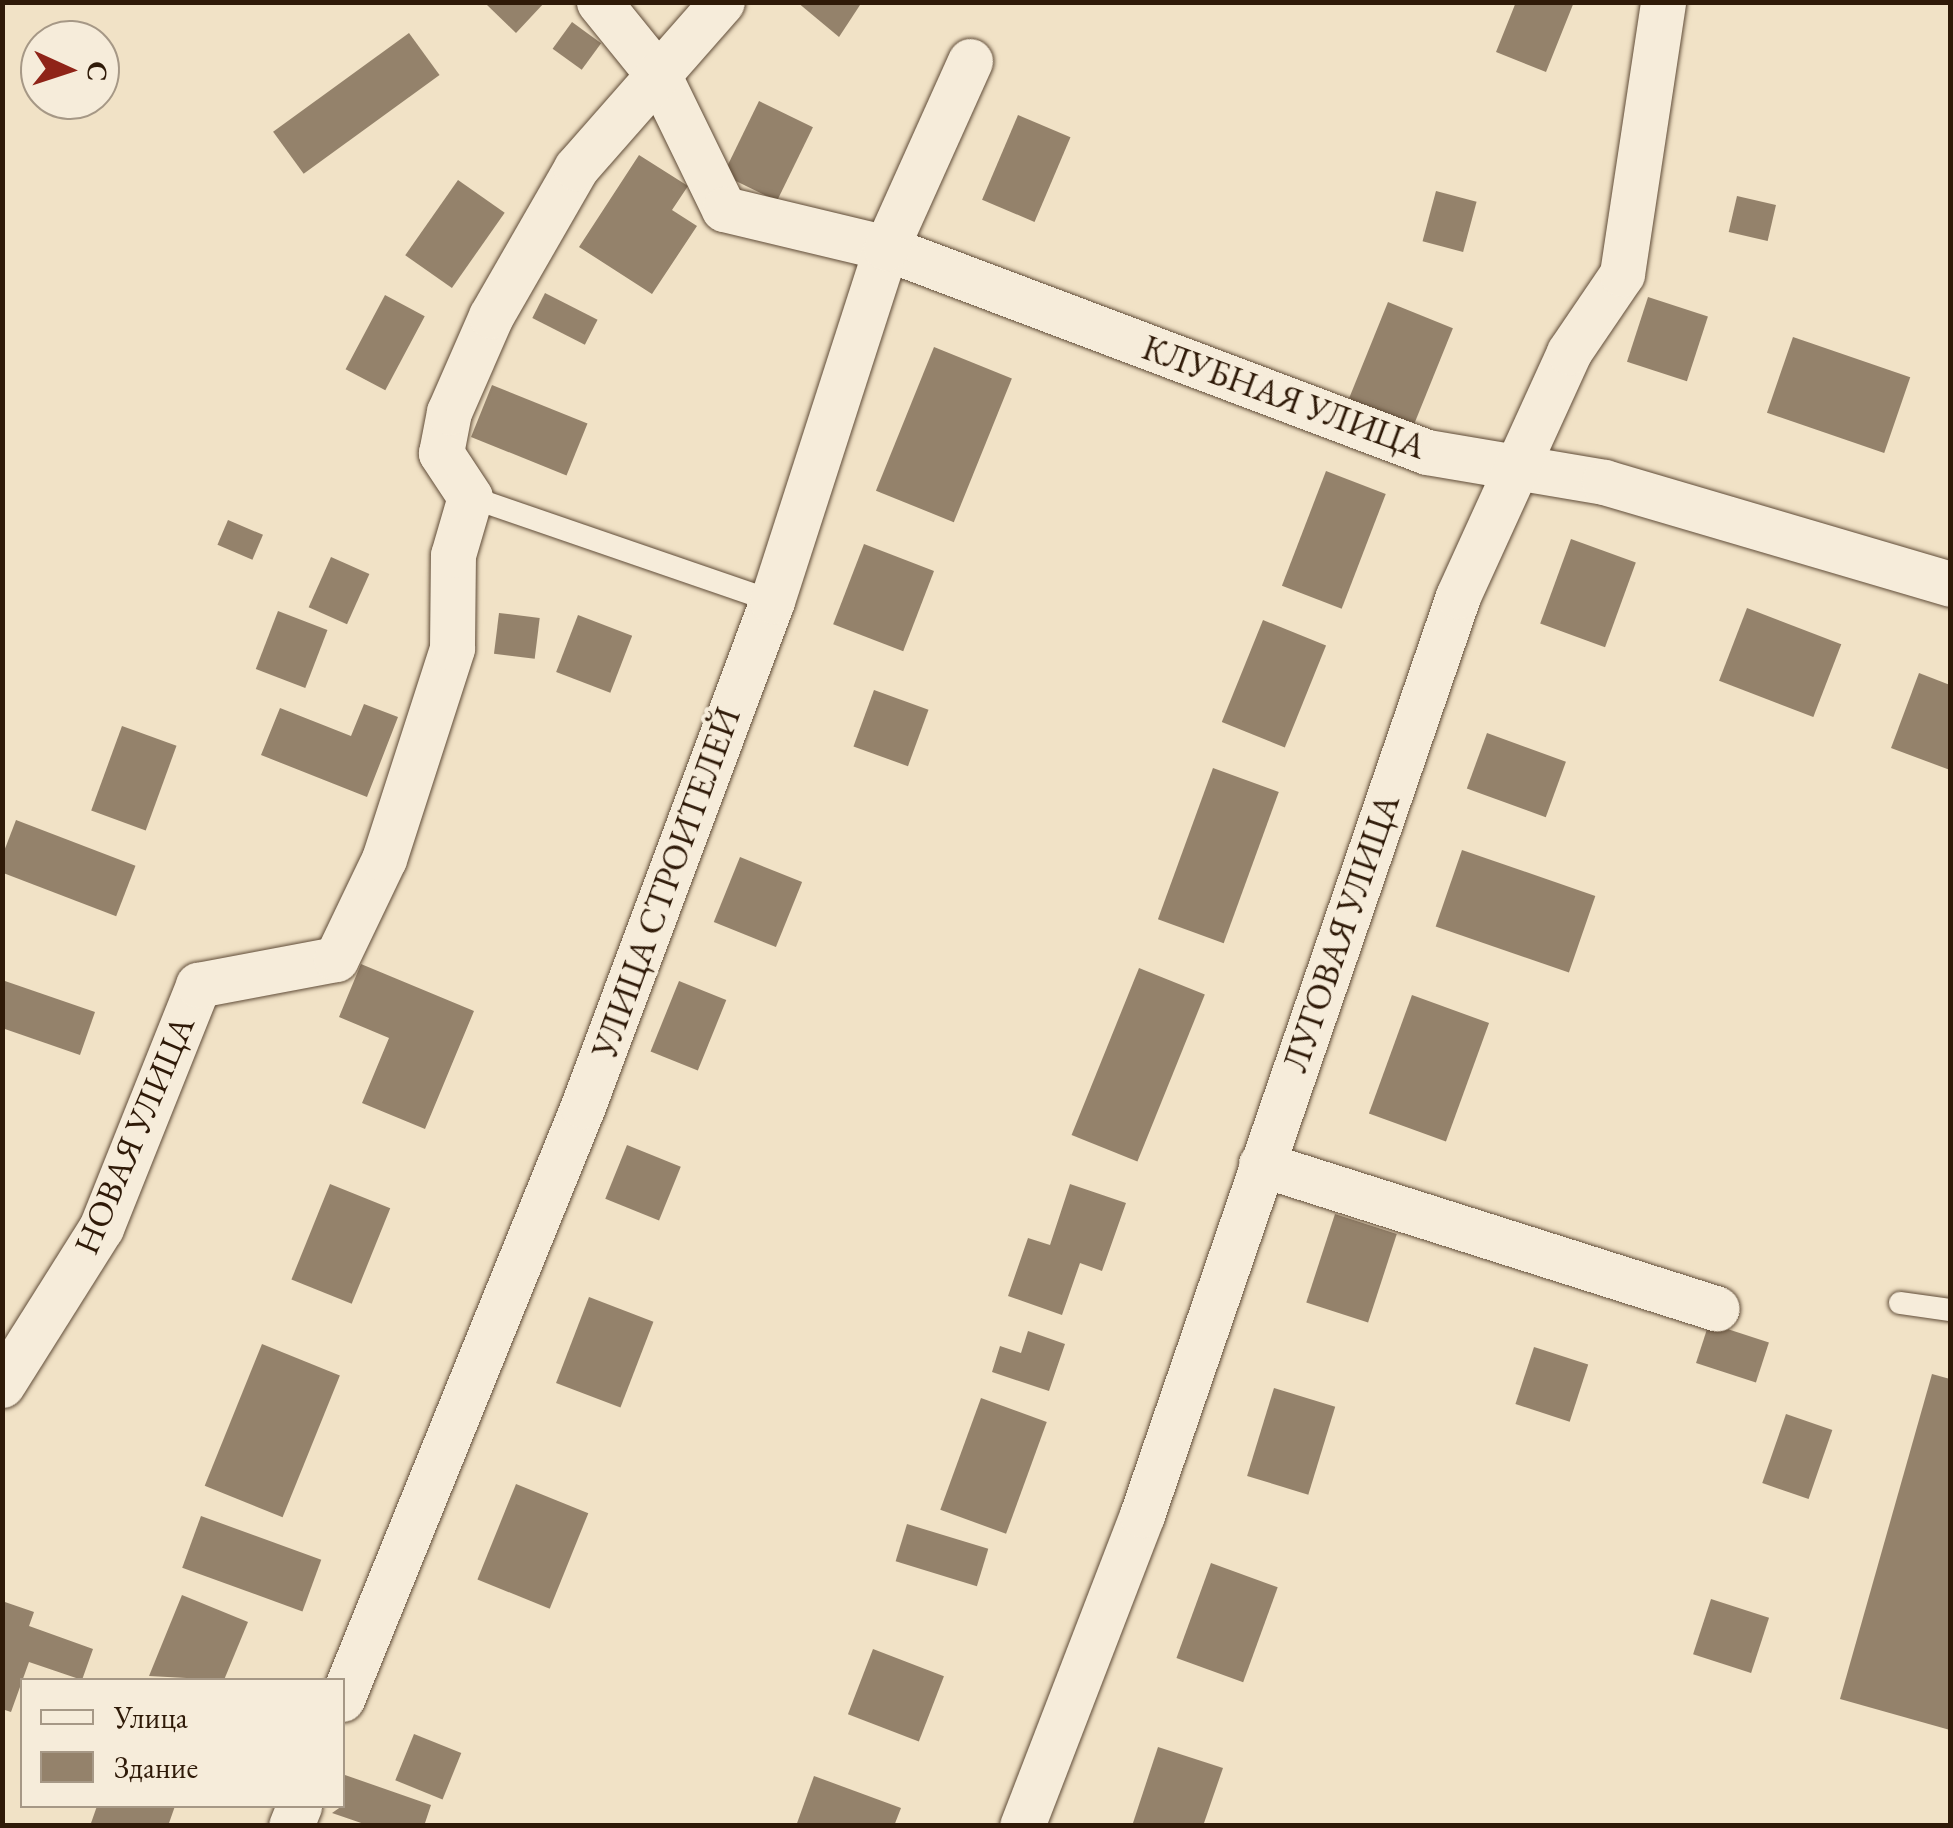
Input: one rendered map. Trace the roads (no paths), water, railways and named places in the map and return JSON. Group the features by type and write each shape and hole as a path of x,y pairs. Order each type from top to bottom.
{"street":[{"name":"КЛУБНАЯ УЛИЦА","path":"599,2 659,76 724,208 886,248 1427,452 1516,468"},
{"path":"470,497 442,453 449,412 484,332 576,168 722,2"},
{"path":"1663,2 1622,274 1570,352 1516,468 1604,482 1950,584"},
{"name":"УЛИЦА СТРОИТЕЛЕЙ","path":"345,1692 583,1106 772,600 886,248 970,61"},
{"name":"ЛУГОВАЯ УЛИЦА","path":"1022,1826 1142,1516 1458,596 1516,468"},
{"name":"НОВАЯ УЛИЦА","path":"2,1385 101,1228 198,985 336,959 384,859 452,648 453,555 470,497"},
{"path":"1261,1164 1716,1310"}],"lane":[{"path":"470,497 772,600"},
{"path":"1900,1303 1950,1310"}]}
